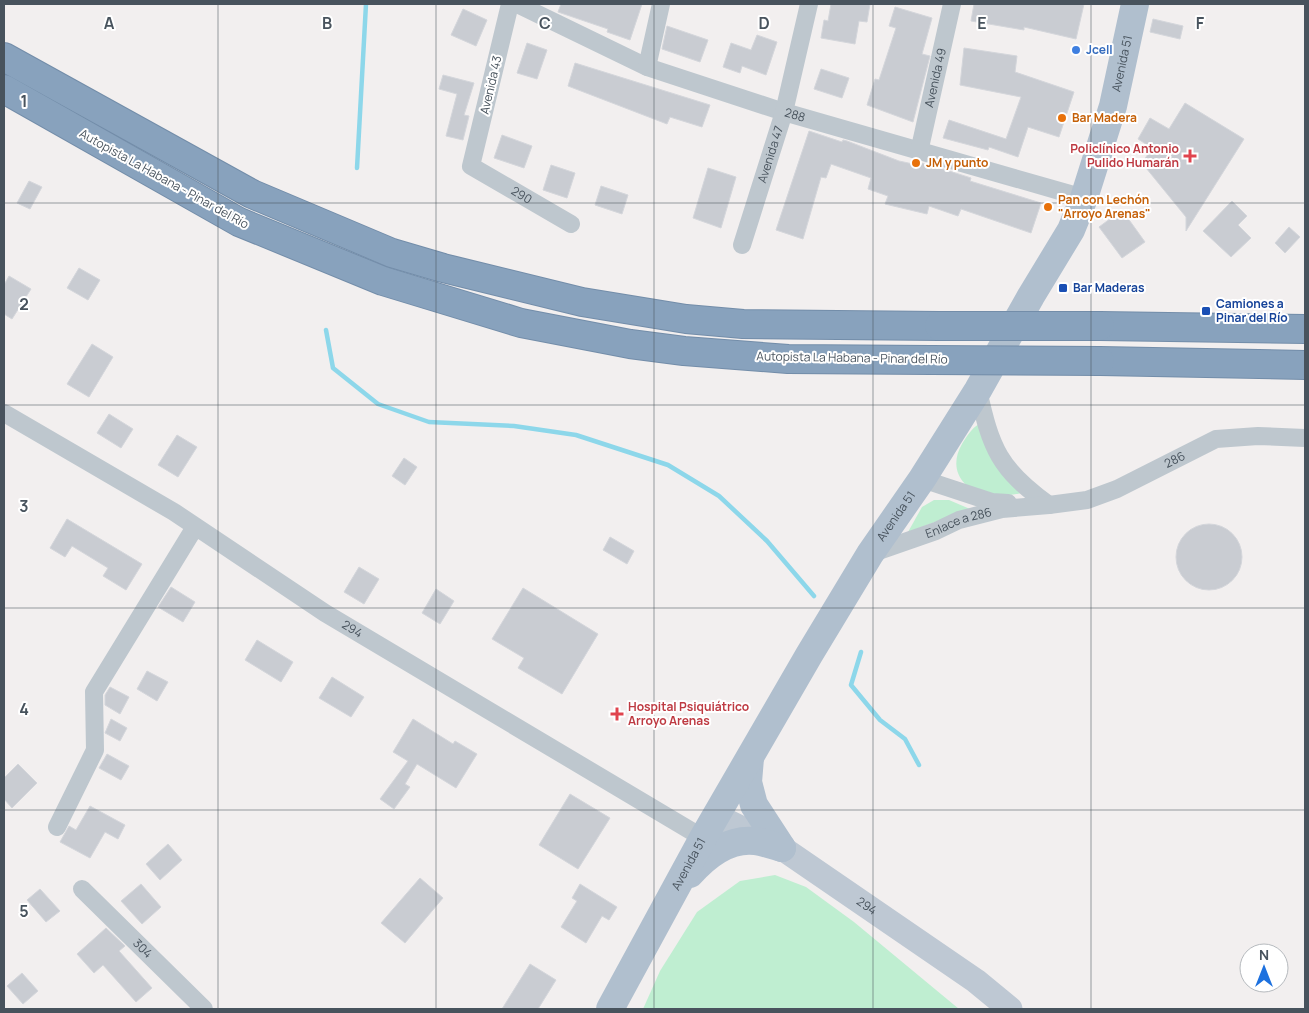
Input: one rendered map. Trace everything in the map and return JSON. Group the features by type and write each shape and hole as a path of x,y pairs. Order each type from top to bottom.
{"highway":[{"path":"4,56 252,194 392,253 538,292 634,312 743,324 1305,329"},
{"name":"Autopista La Habana - Pinar del Río","path":"4,89 239,222 383,281 521,323 630,344 684,351 788,359 1107,361 1305,365"},
{"path":"1106,326 1107,361"}],"main road":[{"name":"Avenida 51","path":"610,1009 710,827 870,554 922,479 978,390 1071,230 1084,198 1113,106 1135,4"},
{"path":"750,758 748,782 754,805 782,848"},
{"name":"294","path":"710,827 782,848 976,981 1010,1009"},
{"path":"678,886 705,858 725,846 754,841 782,848"}],"street":[{"name":"Avenida 43","path":"472,166 510,4"},
{"name":"288","path":"516,4 647,67 784,112 1084,198"},
{"path":"647,67 661,4"},
{"name":"Avenida 47","path":"742,245 784,112 808,4"},
{"name":"Avenida 49","path":"919,152 952,4"},
{"name":"290","path":"472,166 571,224"},
{"path":"978,390 986,427 1006,468 1028,490 1049,505"},
{"name":"294","path":"4,413 195,527 325,613 710,827"},
{"name":"286","path":"1049,505 1088,500 1117,489 1216,439 1258,436 1305,438"},
{"name":"Enlace a 286","path":"922,479 992,502 1049,505"},
{"name":"Enlace a 286","path":"870,554 975,515 1002,508 1049,505"},
{"path":"57,827 95,750 94,692 195,527"},
{"name":"304","path":"82,889 204,1009"}],"green space":[{"path":"979,424 1023,493 1001,496 988,495 971,488 960,477 956,461 958,453 967,435"},
{"path":"934,500 949,500 970,509 908,532 922,507"},
{"path":"775,875 806,887 854,922 959,1009 643,1009 660,971 697,912 740,881"}],"building":[{"path":"561,4 642,4 630,40 607,32 608,29 558,12"},
{"path":"831,4 870,4 867,22 859,21 855,44 821,38 824,20 828,21"},
{"path":"974,4 1084,4 1076,39 1024,27 1024,30 971,21"},
{"path":"895,7 932,18 922,54 930,56 913,122 867,105 875,79 879,80 896,28 889,26"},
{"path":"463,9 487,20 476,46 451,35"},
{"path":"1153,19 1183,26 1180,39 1150,32"},
{"path":"667,26 708,40 700,62 662,49"},
{"path":"757,35 777,42 766,75 742,66 740,73 723,67 731,43 751,50"},
{"path":"527,43 547,50 537,79 517,73"},
{"path":"964,48 1017,56 1015,72 1074,92 1059,137 1028,127 1018,157 989,147 988,150 943,138 949,120 1006,139 1021,97 960,85"},
{"path":"575,63 710,105 702,127 670,117 667,124 568,86"},
{"path":"821,69 849,78 842,98 814,89"},
{"path":"443,75 474,83 464,115 469,116 463,140 446,136 457,94 439,89"},
{"name":"Policlínico Antonio Pulido Humarán","path":"1185,103 1244,139 1186,231 1186,217 1142,163 1152,148 1138,139 1150,118 1169,129"},
{"path":"809,131 842,142 843,140 847,141 899,161 913,164 914,161 943,169 971,178 970,181 1041,203 1031,233 961,209 958,216 929,206 927,214 885,204 888,196 868,189 871,178 831,164 826,178 821,177 803,239 776,230"},
{"path":"502,135 532,146 524,168 494,158"},
{"path":"551,165 575,173 567,198 543,190"},
{"path":"708,168 736,177 721,228 693,218"},
{"path":"29,181 42,187 30,209 17,203"},
{"path":"601,186 628,195 622,214 595,205"},
{"path":"1232,201 1247,216 1238,225 1251,238 1231,257 1203,231"},
{"path":"1122,210 1145,242 1122,258 1099,227"},
{"path":"1289,227 1300,237 1285,253 1275,243"},
{"path":"79,268 100,280 88,300 67,288"},
{"path":"9,276 31,289 12,319 4,314 4,285"},
{"path":"92,344 113,357 89,397 67,384"},
{"path":"109,414 133,429 121,448 97,433"},
{"path":"177,435 197,447 178,477 158,465"},
{"path":"404,458 417,467 405,485 392,476"},
{"path":"67,519 142,564 126,590 103,576 108,568 72,546 65,557 50,548"},
{"path":"1209,524 1222,527 1232,534 1239,544 1242,557 1239,570 1232,580 1222,587 1209,590 1196,587 1186,580 1179,570 1176,557 1179,544 1186,534 1196,527"},
{"path":"610,537 634,551 627,564 603,550"},
{"path":"359,567 379,579 364,604 344,592"},
{"path":"171,587 195,602 183,622 158,607"},
{"path":"523,588 598,634 562,694 518,668 524,658 492,639"},
{"path":"436,589 454,601 440,624 422,613"},
{"path":"257,640 293,662 281,682 245,660"},
{"path":"147,671 168,682 157,701 137,689"},
{"path":"332,677 364,697 351,717 319,698"},
{"path":"110,687 129,697 120,714 105,705 105,695"},
{"path":"111,719 127,728 120,741 105,733"},
{"path":"413,719 453,744 455,741 477,754 456,788 417,764 405,784 410,787 394,809 380,799 408,761 393,752"},
{"path":"107,754 129,766 121,780 99,768"},
{"path":"18,764 37,783 12,808 4,799 4,778"},
{"path":"570,794 610,818 578,869 539,845"},
{"path":"90,806 125,825 118,839 105,832 90,858 60,842 69,826 76,830"},
{"path":"168,844 182,860 160,880 146,864"},
{"path":"420,878 443,898 405,943 381,923"},
{"path":"141,884 161,907 142,924 121,901"},
{"path":"580,884 617,907 609,920 602,916 586,943 561,927 577,901 572,898"},
{"path":"40,889 60,911 46,922 27,900"},
{"path":"106,928 125,946 119,951 152,988 136,1002 103,965 94,973 77,954"},
{"path":"530,964 556,980 538,1009 502,1009"},
{"path":"22,973 38,991 23,1004 7,986"}],"waterway":[{"path":"357,168 366,4"},
{"path":"326,330 333,368 378,404 429,422 514,426 576,435 668,465 719,496 767,541 814,596"},
{"path":"861,652 851,685 880,720 905,739 919,765"}],"place":[{"name":"Jcell","path":"1076,50"},
{"name":"Bar Madera","path":"1062,118"},
{"name":"Policlínico Antonio Pulido Humarán","path":"1190,156"},
{"name":"JM y punto","path":"916,163"},
{"name":"Pan con Lechón \"Arroyo Arenas\"","path":"1048,207"},
{"name":"Bar Maderas","path":"1063,288"},
{"name":"Camiones a Pinar del Río","path":"1206,311"},
{"name":"Hospital Psiquiátrico Arroyo Arenas","path":"617,714"}]}
